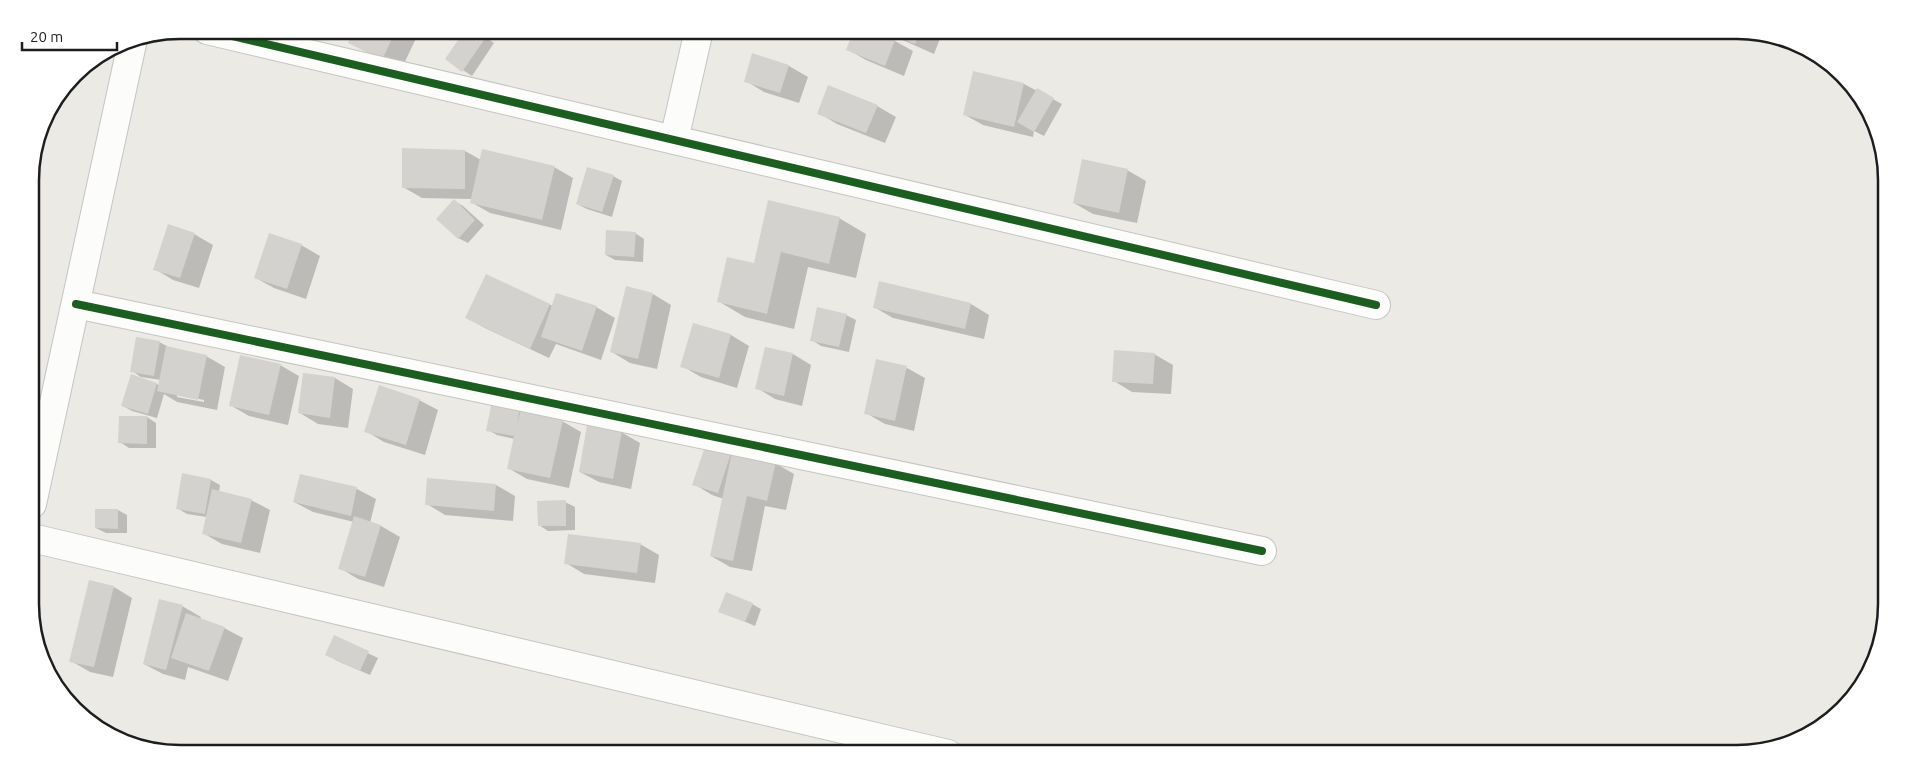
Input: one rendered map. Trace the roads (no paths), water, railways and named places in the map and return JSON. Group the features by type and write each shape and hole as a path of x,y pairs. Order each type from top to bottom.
{"street":[{"path":"245,39 1376,306"},
{"path":"674,140 697,39"},
{"path":"39,472 131,48"},
{"path":"76,304 1262,551"},
{"path":"39,540 910,745"}]}
